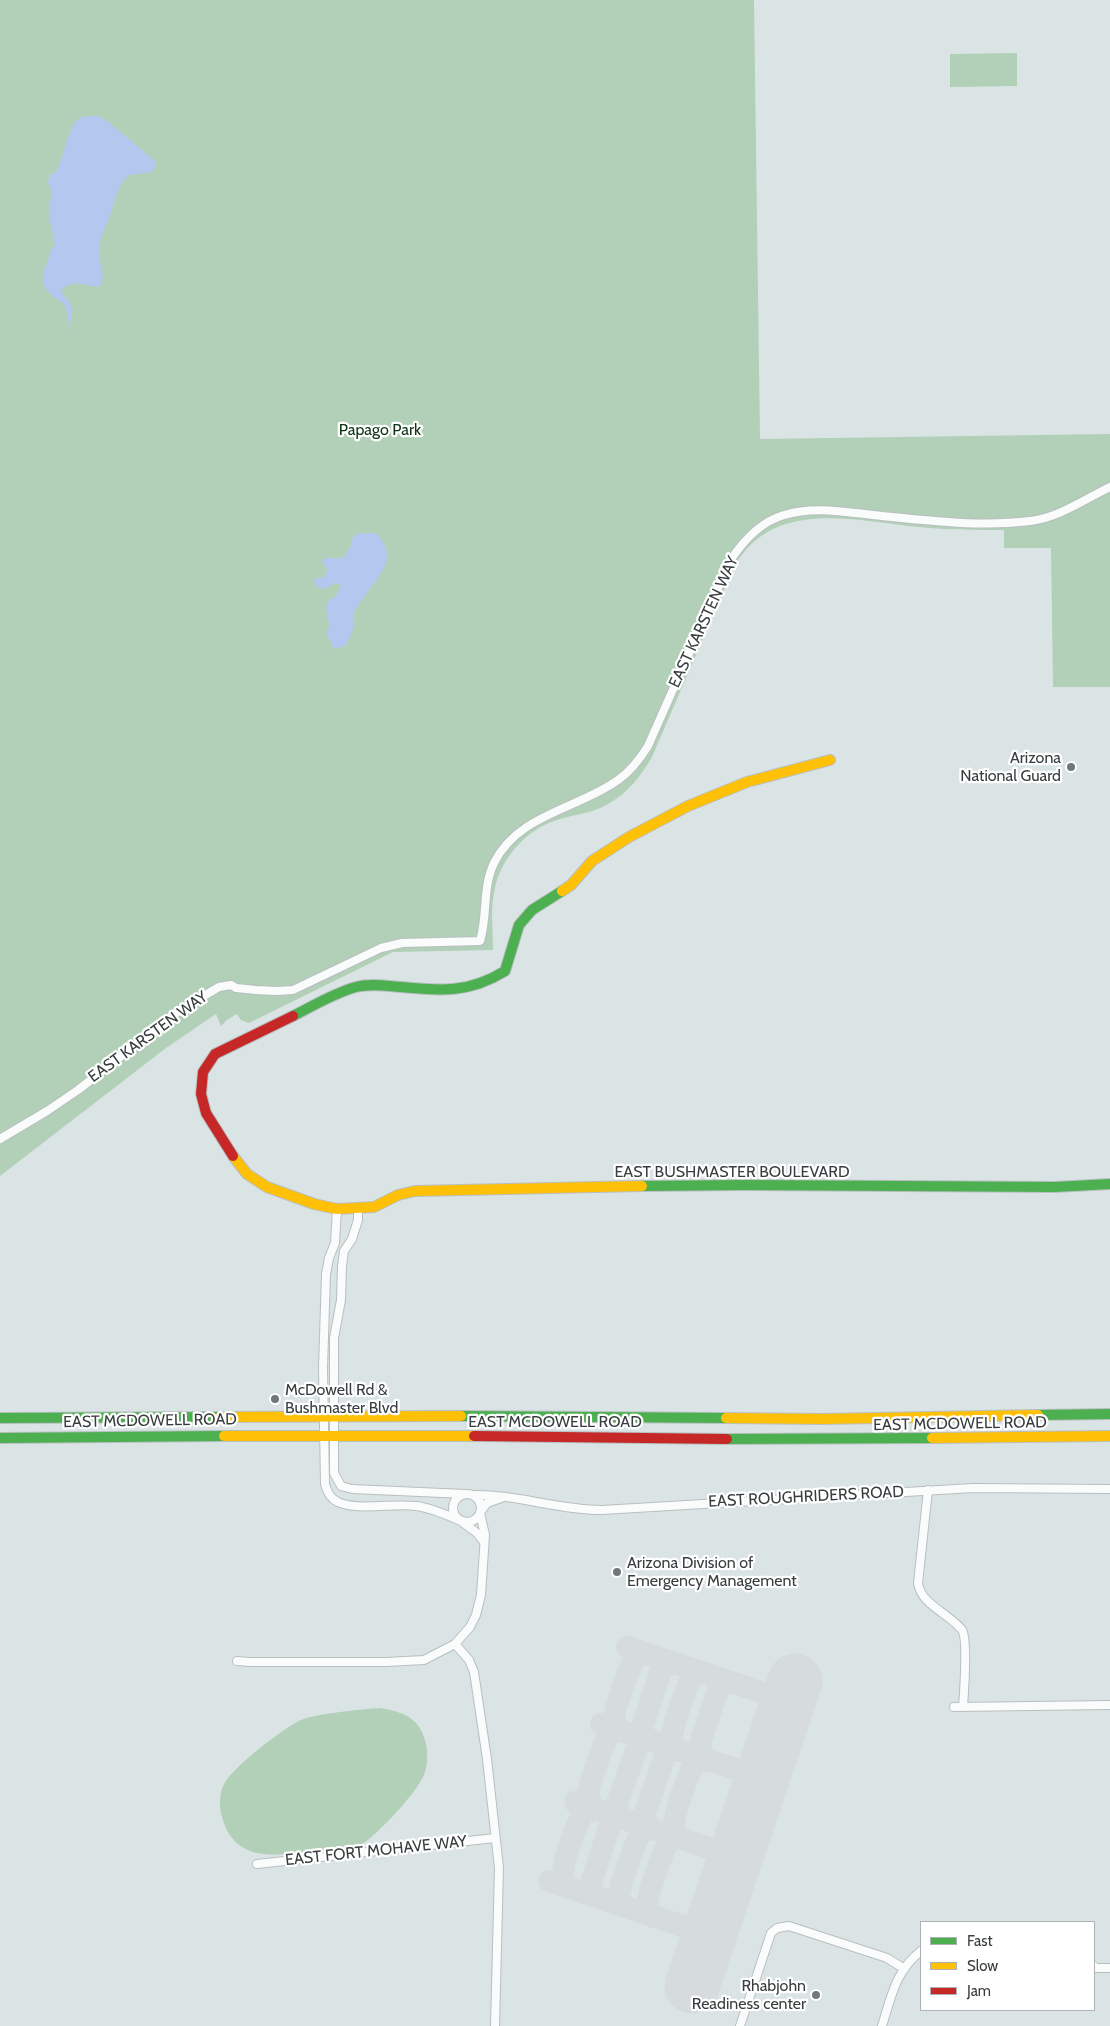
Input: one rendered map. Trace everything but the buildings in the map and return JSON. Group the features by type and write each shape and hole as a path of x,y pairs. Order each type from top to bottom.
{"main road":[{"name":"EAST BUSHMASTER BOULEVARD","path":"830,760 747,782 688,806 629,836 592,861 570,885 532,910 519,925 505,971 492,979 480,984 439,991 379,986 356,987 215,1054 203,1072 201,1094 206,1113 234,1158 255,1180 314,1204 337,1209 374,1207 398,1195 415,1190 743,1186 1062,1187 1110,1184"},
{"name":"EAST MCDOWELL ROAD","path":"0,1418 532,1416 822,1419 1110,1414"},
{"name":"EAST MCDOWELL ROAD","path":"0,1438 329,1435 822,1440 1110,1436"}],"street":[{"name":"EAST KARSTEN WAY","path":"0,1139 47,1111 180,1010 219,987 231,985 236,988 277,992 293,990 381,948 402,943 480,941 484,927 488,879 494,862 505,847 526,827 609,786 624,776 639,760 648,746 730,561 744,542 762,526 782,516 823,510 960,523 1041,520 1110,487"},
{"path":"358,1208 358,1220 352,1239 344,1251 342,1300 334,1338 334,1416 329,1435 324,1484 330,1496 339,1503 417,1506 442,1512 461,1521 474,1520 487,1503 504,1497"},
{"path":"237,1661 424,1660 455,1644 470,1627 476,1615 481,1595 485,1535 479,1500 469,1494 366,1491 341,1486 334,1473 329,1435 323,1417 326,1274 329,1258 335,1243 337,1209"},
{"name":"EAST ROUGHRIDERS ROAD","path":"469,1494 498,1494 504,1497 564,1507 602,1510 973,1488 1110,1489"},
{"path":"928,1490 918,1583 919,1590 921,1594 962,1631 965,1638 964,1707"},
{"path":"469,1494 457,1498 453,1506 454,1515 478,1533 484,1542"},
{"path":"455,1644 469,1660 474,1672 487,1759 494,1838 499,1868 495,2026"},
{"path":"954,1707 1110,1705"},
{"name":"EAST FORT MOHAVE WAY","path":"257,1864 494,1838"},
{"path":"740,2026 771,1933 777,1928 790,1926 887,1958 903,1968"},
{"path":"882,2026 898,1976 903,1968 920,1951"},
{"path":"1095,1968 1110,1968"}],"green space":[{"name":"Papago Park","path":"0,0 754,0 760,439 1110,434 1110,687 1053,687 1051,548 1004,548 1004,530 930,528 843,519 817,518 793,522 770,530 751,545 734,567 652,757 639,777 622,795 602,807 548,823 537,829 527,836 510,854 498,876 493,896 493,950 393,952 249,1023 241,1020 237,1014 221,1026 216,1014 166,1048 0,1176"},
{"path":"1017,53 1017,86 950,87 950,54"},
{"path":"380,1708 404,1714 415,1722 425,1739 427,1760 425,1772 415,1790 397,1812 368,1840 356,1847 275,1855 246,1849 231,1837 221,1813 221,1792 229,1777 247,1759 281,1732 305,1718 338,1712"}],"water":[{"path":"98,116 106,120 154,160 156,165 152,172 129,175 119,188 99,246 103,277 100,285 96,287 70,284 62,289 72,308 72,316 66,332 68,319 65,305 48,291 43,282 44,269 55,245 49,217 49,205 52,194 48,182 50,174 55,173 58,167 75,123 80,118"},
{"path":"377,534 385,545 387,555 385,564 381,574 354,613 354,625 351,636 345,646 334,649 326,632 330,626 327,608 328,603 338,592 341,585 335,583 323,589 318,587 313,580 326,576 327,568 322,562 324,558 343,558 351,546 353,536"}],"taxiway":[{"path":"627,1647 788,1701"},
{"path":"622,1731 615,1725 614,1719 623,1686 634,1659 641,1654 648,1654"},
{"path":"650,1740 644,1735 643,1725 661,1670 669,1664 677,1664"},
{"path":"679,1750 673,1745 672,1735 680,1707 687,1687 694,1675 705,1673"},
{"path":"708,1760 701,1752 700,1744 718,1689 724,1684 732,1683"},
{"path":"601,1724 762,1778"},
{"path":"597,1810 588,1801 596,1766 608,1737 613,1731 622,1731"},
{"path":"624,1819 618,1813 617,1804 637,1747 640,1742 650,1740"},
{"path":"653,1829 646,1822 645,1813 665,1756 669,1751 679,1750"},
{"path":"681,1838 674,1829 674,1823 682,1794 689,1774 696,1762 708,1760"},
{"path":"575,1802 735,1857"},
{"path":"569,1888 564,1883 563,1876 566,1857 573,1835 585,1811 597,1810"},
{"path":"597,1897 592,1893 591,1883 610,1825 617,1819 624,1819"},
{"path":"625,1907 620,1902 619,1892 628,1863 642,1831 653,1829"},
{"path":"654,1917 647,1907 647,1902 656,1873 670,1840 681,1838"},
{"path":"549,1881 709,1935"}],"runway":[{"path":"692,1986 795,1681"}],"traffic: fast":[{"path":"293,1016 332,996 361,986 378,985 455,989 467,987 492,978 505,971 519,925 532,910 562,891"},
{"path":"642,1186 1055,1187 1110,1184"},
{"path":"1038,1415 1110,1414"},
{"path":"461,1416 726,1418"},
{"path":"0,1418 220,1417"},
{"path":"0,1438 224,1436"},
{"path":"727,1439 932,1438"}],"traffic: slow":[{"path":"562,891 571,885 592,861 629,837 688,806 747,782 830,760"},
{"path":"233,1156 247,1174 267,1187 314,1204 337,1209 374,1207 398,1195 415,1191 642,1186"},
{"path":"726,1418 822,1419 1038,1415"},
{"path":"220,1417 461,1416"},
{"path":"224,1436 474,1436"},
{"path":"932,1438 1110,1436"}],"traffic: jam":[{"path":"233,1156 206,1113 201,1094 203,1072 215,1054 293,1016"},
{"path":"474,1436 727,1439"}],"place":[{"name":"Arizona National Guard","path":"1071,767"},
{"name":"McDowell Rd & Bushmaster Blvd","path":"275,1399"},
{"name":"Arizona Division of Emergency Management","path":"617,1572"},
{"name":"Rhabjohn Readiness center","path":"816,1995"}]}
